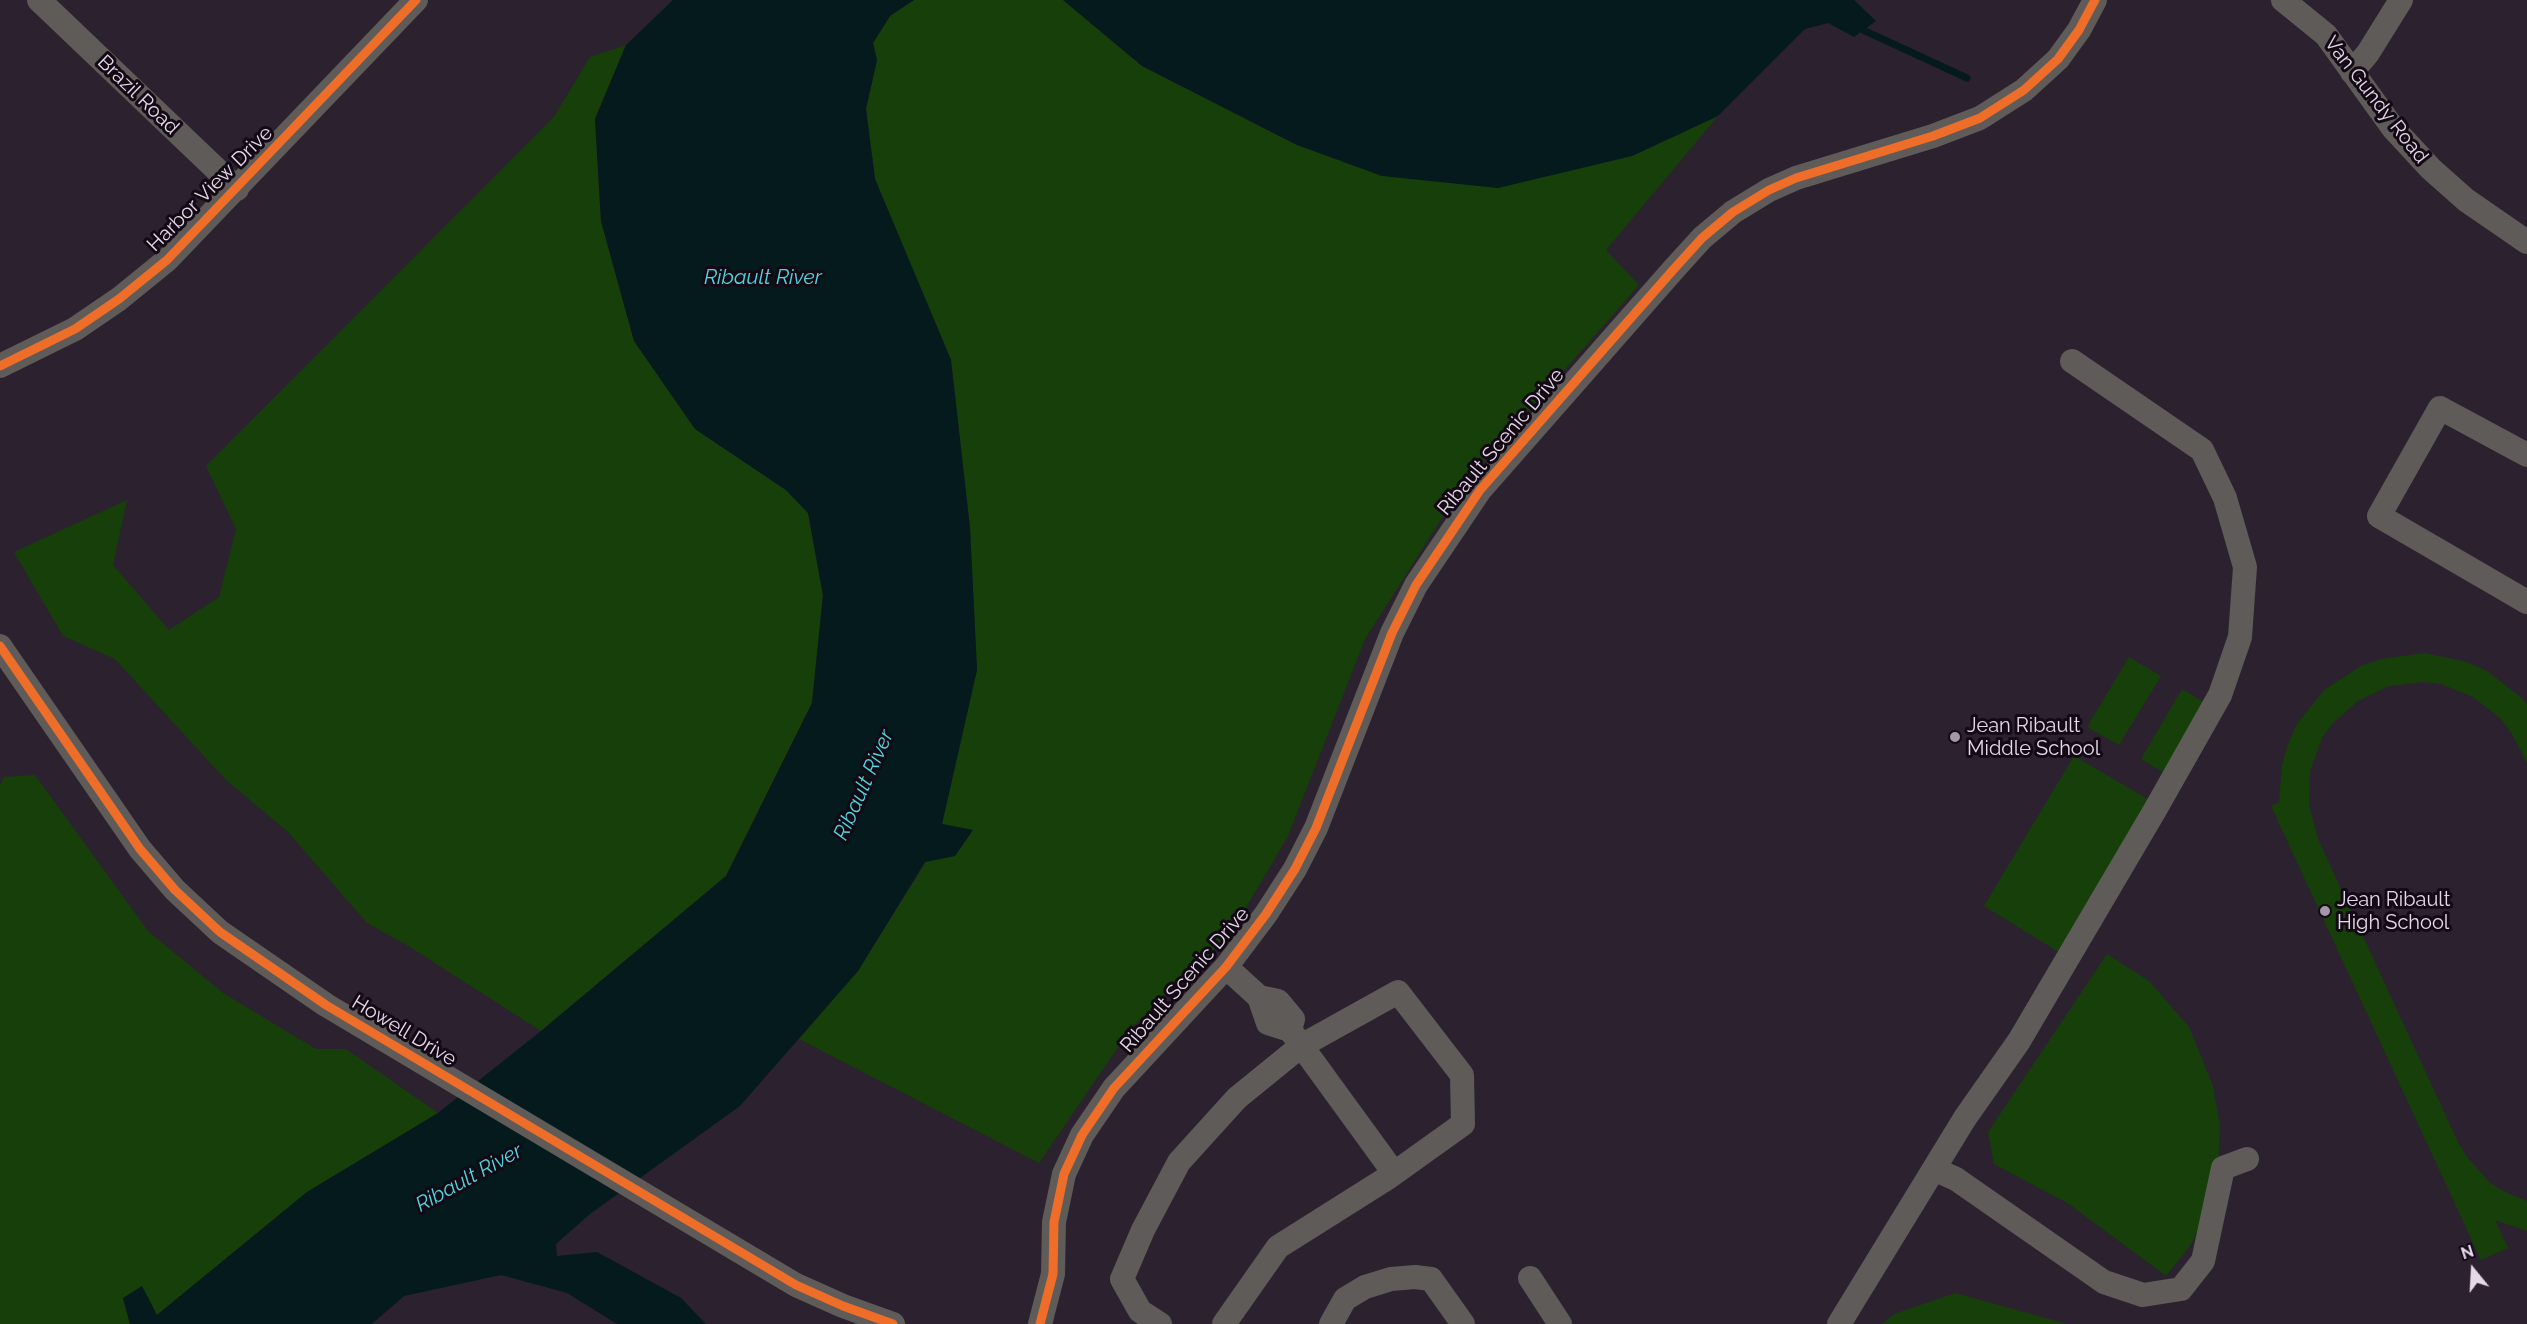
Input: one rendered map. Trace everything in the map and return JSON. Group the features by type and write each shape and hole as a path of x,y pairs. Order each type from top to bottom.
{"street":[{"name":"Brazil Road","path":"39,0 237,189"},
{"name":"Harbor View Drive","path":"0,366 75,328 168,260 416,0"},
{"name":"Ribault Scenic Drive","path":"1040,1324 1053,1274 1054,1222 1064,1174 1082,1135 1114,1088 1226,967 1266,914 1295,869 1316,828 1392,633 1416,585 1480,490 1672,270 1702,238 1733,212 1769,190 1796,178 1943,132 1980,118 2015,95 2058,58 2079,30 2095,0"},
{"name":"Van Gundy Road","path":"2283,0 2326,35 2393,128 2430,169 2466,200 2527,242"},
{"path":"2352,72 2368,53 2401,0"},
{"path":"1839,1324 1965,1118 2019,1041 2155,810 2220,695 2240,637 2245,567 2225,498 2202,450 2072,361"},
{"path":"2527,455 2440,408 2379,516 2527,602"},
{"name":"Howell Drive","path":"0,646 140,849 175,890 220,932 326,1005 796,1285 843,1306 893,1324"},
{"path":"1226,967 1259,997 1268,1023 1296,1038 1394,1173"},
{"path":"1160,1324 1140,1311 1122,1279 1143,1230 1179,1162 1296,1038 1398,992 1462,1075 1463,1124 1394,1173 1278,1247 1224,1324"},
{"path":"1934,1169 1956,1179 2104,1282 2143,1295 2181,1289 2203,1261 2223,1168 2247,1159"},
{"path":"1331,1324 1346,1299 1365,1287 1391,1279 1415,1277 1431,1280 1463,1324"},
{"path":"1530,1278 1560,1324"}],"green space":[{"path":"914,0 1063,0 1142,66 1297,145 1632,156 1718,116 1606,250 1639,285 1461,488 1365,639 1288,836 1230,935 1131,1028 1039,1163 799,1039 858,971 926,862 955,856 972,830 942,824 977,670 970,528 951,360 875,179 866,109 877,60 873,43 890,16"},
{"path":"626,45 595,119 601,221 634,341 695,429 786,490 808,513 823,595 812,703 726,876 541,1031 410,947 367,923 288,832 225,779 115,659 63,636 14,552 127,500 113,565 169,630 219,597 236,529 206,466 554,117 590,57"},
{"path":"2425,653 2467,662 2487,671 2522,698 2527,705 2527,763 2511,732 2500,718 2473,697 2441,684 2424,682 2389,686 2358,701 2332,724 2322,738 2310,771 2309,805 2318,839 2458,1142 2467,1157 2490,1183 2527,1201 2527,1231 2495,1220 2508,1248 2481,1260 2271,806 2279,802 2282,765 2297,724 2324,690 2361,666 2381,659"},
{"path":"2129,657 2161,676 2119,745 2087,727"},
{"path":"2182,689 2214,708 2173,778 2141,759"},
{"path":"2074,756 2163,808 2072,960 1984,906"},
{"path":"35,775 148,931 223,993 316,1049 346,1049 438,1113 307,1192 157,1315 123,1298 130,1324 0,1324 0,785 4,777"},
{"path":"2107,954 2149,981 2189,1027 2213,1086 2220,1126 2218,1169 2206,1215 2190,1246 2166,1276 2069,1204 1994,1164 1988,1132"},
{"path":"1955,1293 2067,1324 1882,1324 1894,1314"}],"water":[{"name":"Ribault River","path":"673,0 914,0 890,16 873,43 877,60 866,109 875,179 951,360 970,528 977,670 942,824 973,830 955,856 925,862 858,971 740,1106 590,1214 556,1244 557,1256 597,1252 681,1298 706,1324 617,1324 567,1293 501,1275 404,1296 372,1324 130,1324 123,1298 142,1286 157,1315 307,1192 438,1113 541,1031 726,876 812,703 823,595 808,513 786,490 695,429 634,341 601,221 595,119 626,45"},
{"path":"1063,0 1854,0 1876,21 1854,37 1828,23 1805,29 1718,116 1632,156 1498,188 1382,176 1297,145 1142,66"}],"waterway":[{"path":"1863,30 1967,78"}],"cycle path":[{"path":"0,366 75,329 119,299 167,260 416,0"},
{"path":"1040,1324 1053,1274 1054,1222 1064,1174 1082,1135 1114,1088 1226,967 1266,914 1295,869 1316,828 1392,633 1416,585 1480,490 1702,238 1733,212 1769,190 1796,178 1933,136 1980,118 2024,90 2058,59 2079,30 2095,0"},
{"path":"0,646 140,849 175,890 220,932 326,1005 796,1285 843,1306 893,1324"}],"place":[{"name":"Jean Ribault Middle School","path":"1955,737"},
{"name":"Jean Ribault High School","path":"2325,911"}]}
